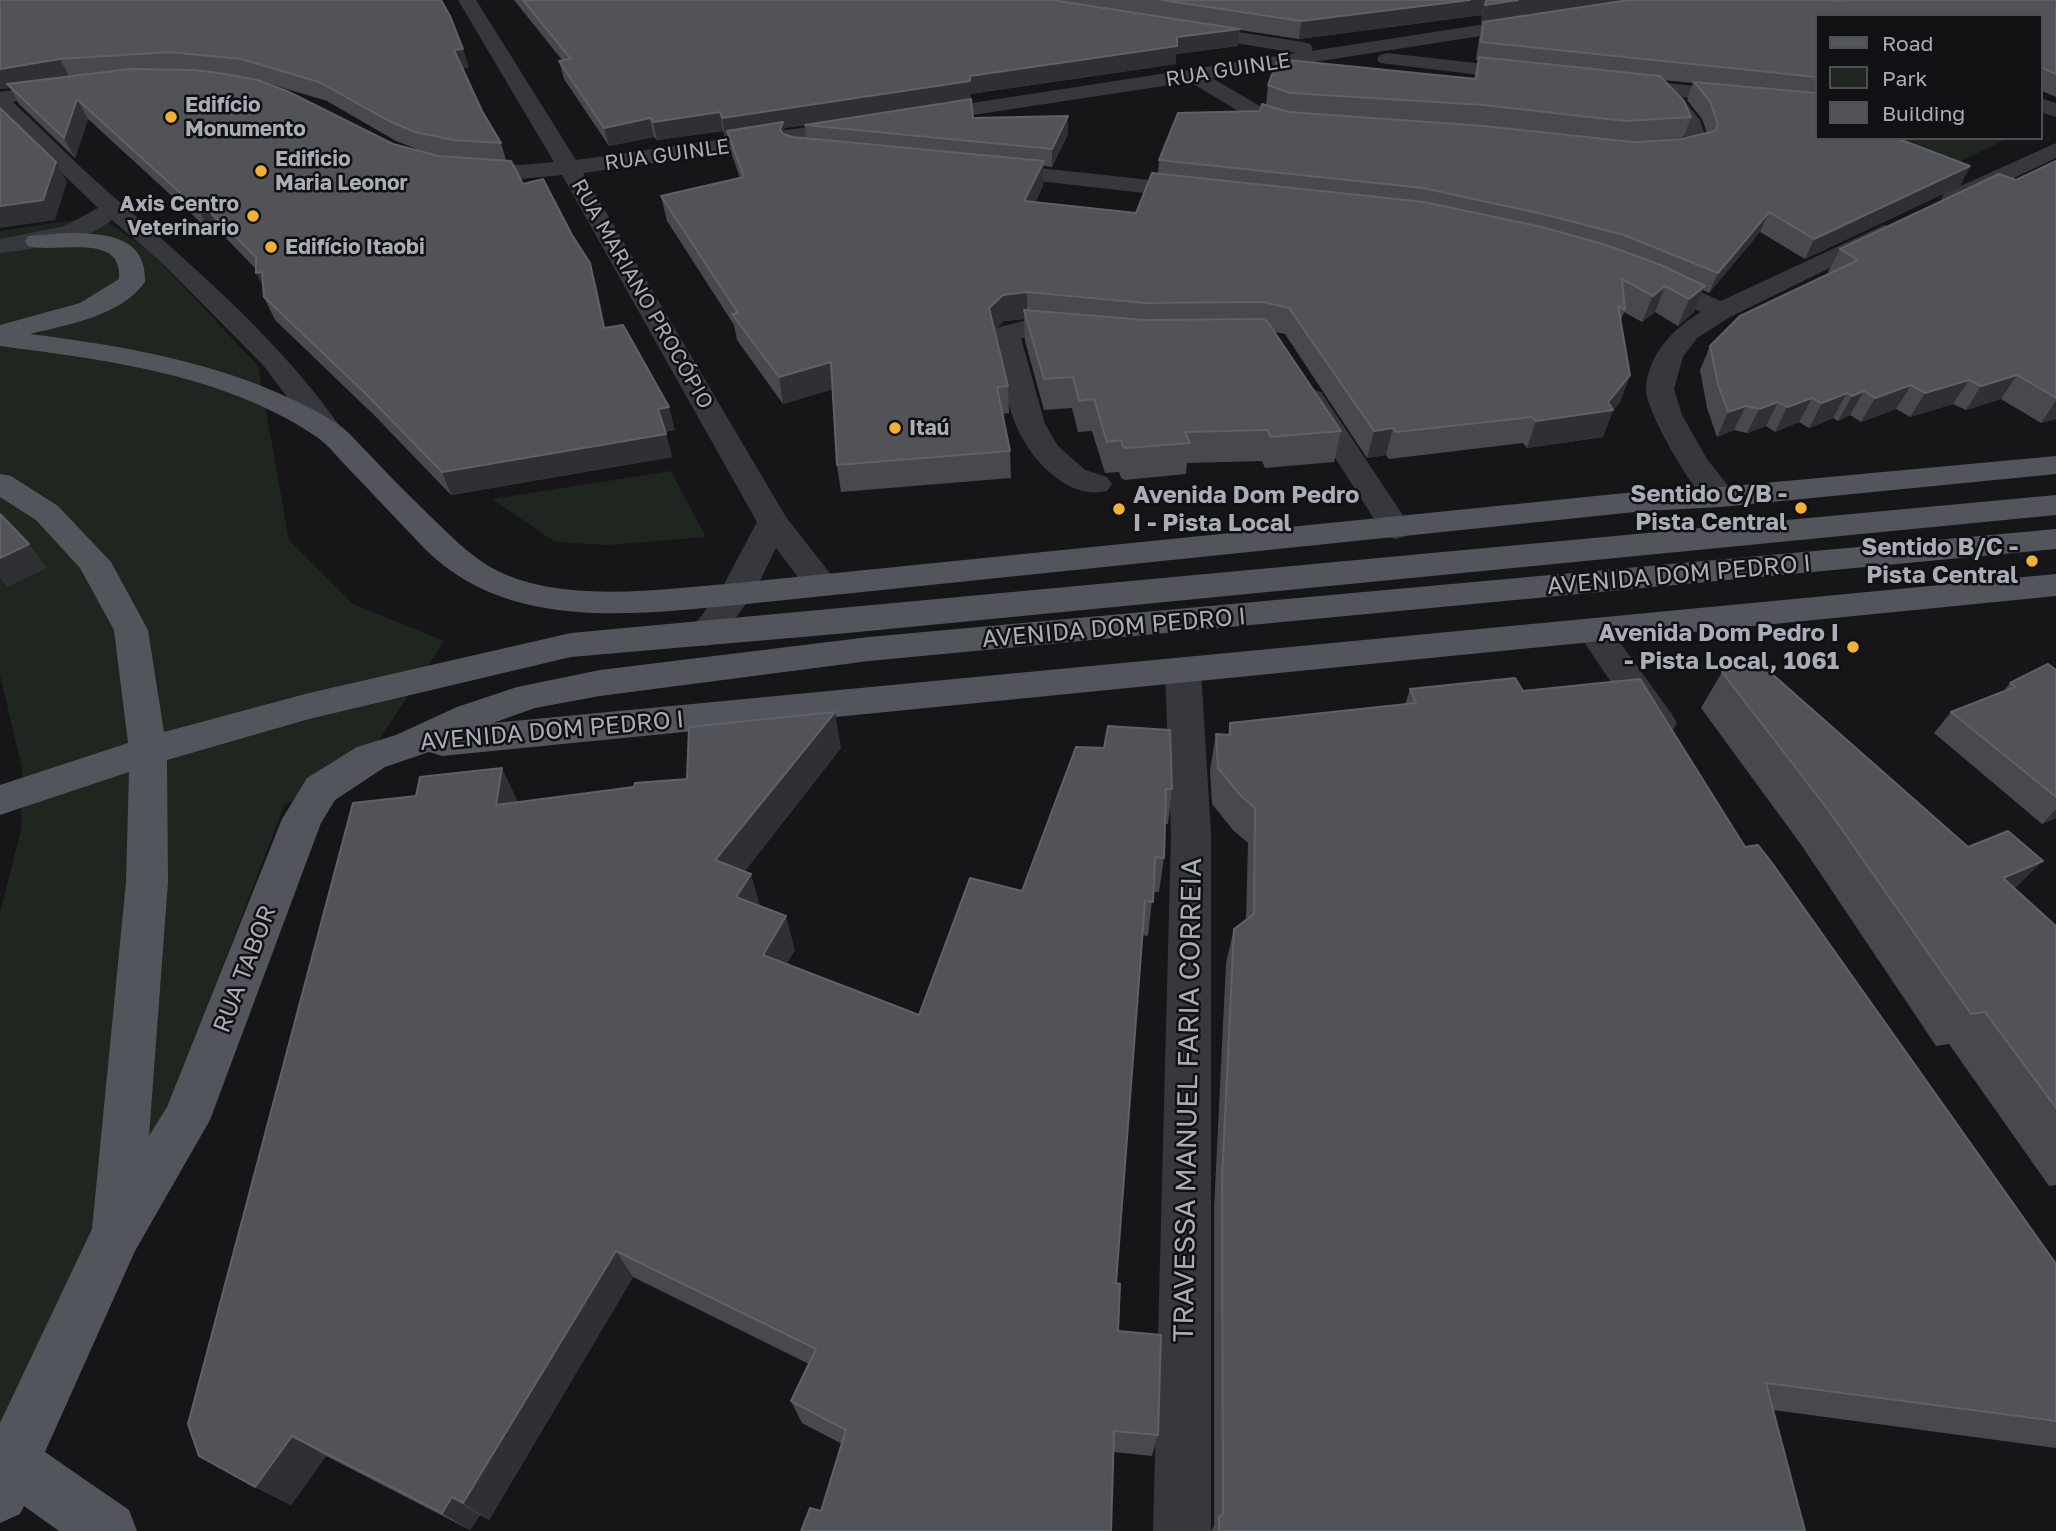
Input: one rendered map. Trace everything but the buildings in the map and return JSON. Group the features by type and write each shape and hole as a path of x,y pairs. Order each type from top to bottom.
{"main road":[{"path":"0,333 88,310 116,298 132,282 134,262 128,254 113,246 84,240 37,241"},
{"path":"0,338 124,356 210,377 261,396 329,432 451,555 483,579 507,589 543,597 590,601 737,594 1396,529 1645,501 1721,497 2056,465"},
{"name":"RUA TABOR","path":"0,483 47,513 94,562 131,630 148,751 146,882 117,1233"},
{"name":"AVENIDA DOM PEDRO I","path":"409,745 470,717 530,696 858,635 2056,505"},
{"name":"AVENIDA DOM PEDRO I","path":"0,800 148,751 347,697 571,645 706,634 858,635 2056,540"},
{"path":"822,585 858,635 916,696"},
{"name":"AVENIDA DOM PEDRO I","path":"409,745 2056,585"},
{"name":"RUA TABOR","path":"6,1478 117,1233 186,1121 302,819 321,789 371,757 409,745"},
{"path":"6,1478 108,1531"}],"street":[{"name":"RUA MARIANO PROCÓPIO","path":"467,0 569,168 773,522 822,585"},
{"name":"RUA GUINLE","path":"901,120 1194,75 1271,53 1339,53 1543,21"},
{"path":"1161,26 1271,53"},
{"path":"1339,53 1551,77"},
{"path":"1194,75 1242,107 1266,118 1328,125"},
{"path":"1605,83 1814,105"},
{"path":"0,99 85,84"},
{"path":"1638,152 1671,152 1697,144 1697,136 1687,117 1660,88"},
{"path":"0,99 112,208 169,257 273,359 329,432"},
{"path":"2042,108 2052,128"},
{"name":"RUA GUINLE","path":"441,165 474,171 521,172 569,168 874,124"},
{"path":"847,128 862,147"},
{"path":"1927,211 2034,140"},
{"path":"723,147 830,154"},
{"path":"964,167 1220,194"},
{"path":"0,246 37,241 87,226 112,208"},
{"path":"1721,497 1694,462 1667,415 1660,389 1669,356 1687,332 1721,311 1902,223"},
{"path":"1629,271 1721,311"},
{"path":"1096,484 1074,477 1046,451 1035,433 1019,391 1006,334 1027,329 1102,337"},
{"path":"1295,373 1360,474 1376,493 1396,529"},
{"path":"706,634 737,594 773,522"},
{"path":"1593,630 1681,756"},
{"name":"TRAVESSA MANUEL FARIA CORREIA","path":"1182,1531 1191,834 1183,670"}],"green space":[{"path":"1867,140 2005,140 1932,175"},
{"path":"87,218 104,219 154,255 258,366 289,540 353,604 444,641 377,743 284,806 154,1146 0,1464 0,912 21,830 22,768 0,675 0,231"},
{"path":"671,471 706,537 608,545 555,542 492,499"}],"place":[{"name":"Edifício Monumento","path":"171,117"},
{"name":"Edificio Maria Leonor","path":"261,171"},
{"name":"Axis Centro Veterinario","path":"253,216"},
{"name":"Edifício Itaobi","path":"271,247"},
{"name":"Itaú","path":"895,428"},
{"name":"Sentido C/B - Pista Central","path":"1801,508"},
{"name":"Avenida Dom Pedro I - Pista Local","path":"1119,509"},
{"name":"Sentido B/C - Pista Central","path":"2032,561"},
{"name":"Avenida Dom Pedro I - Pista Local, 1061","path":"1853,647"}]}
